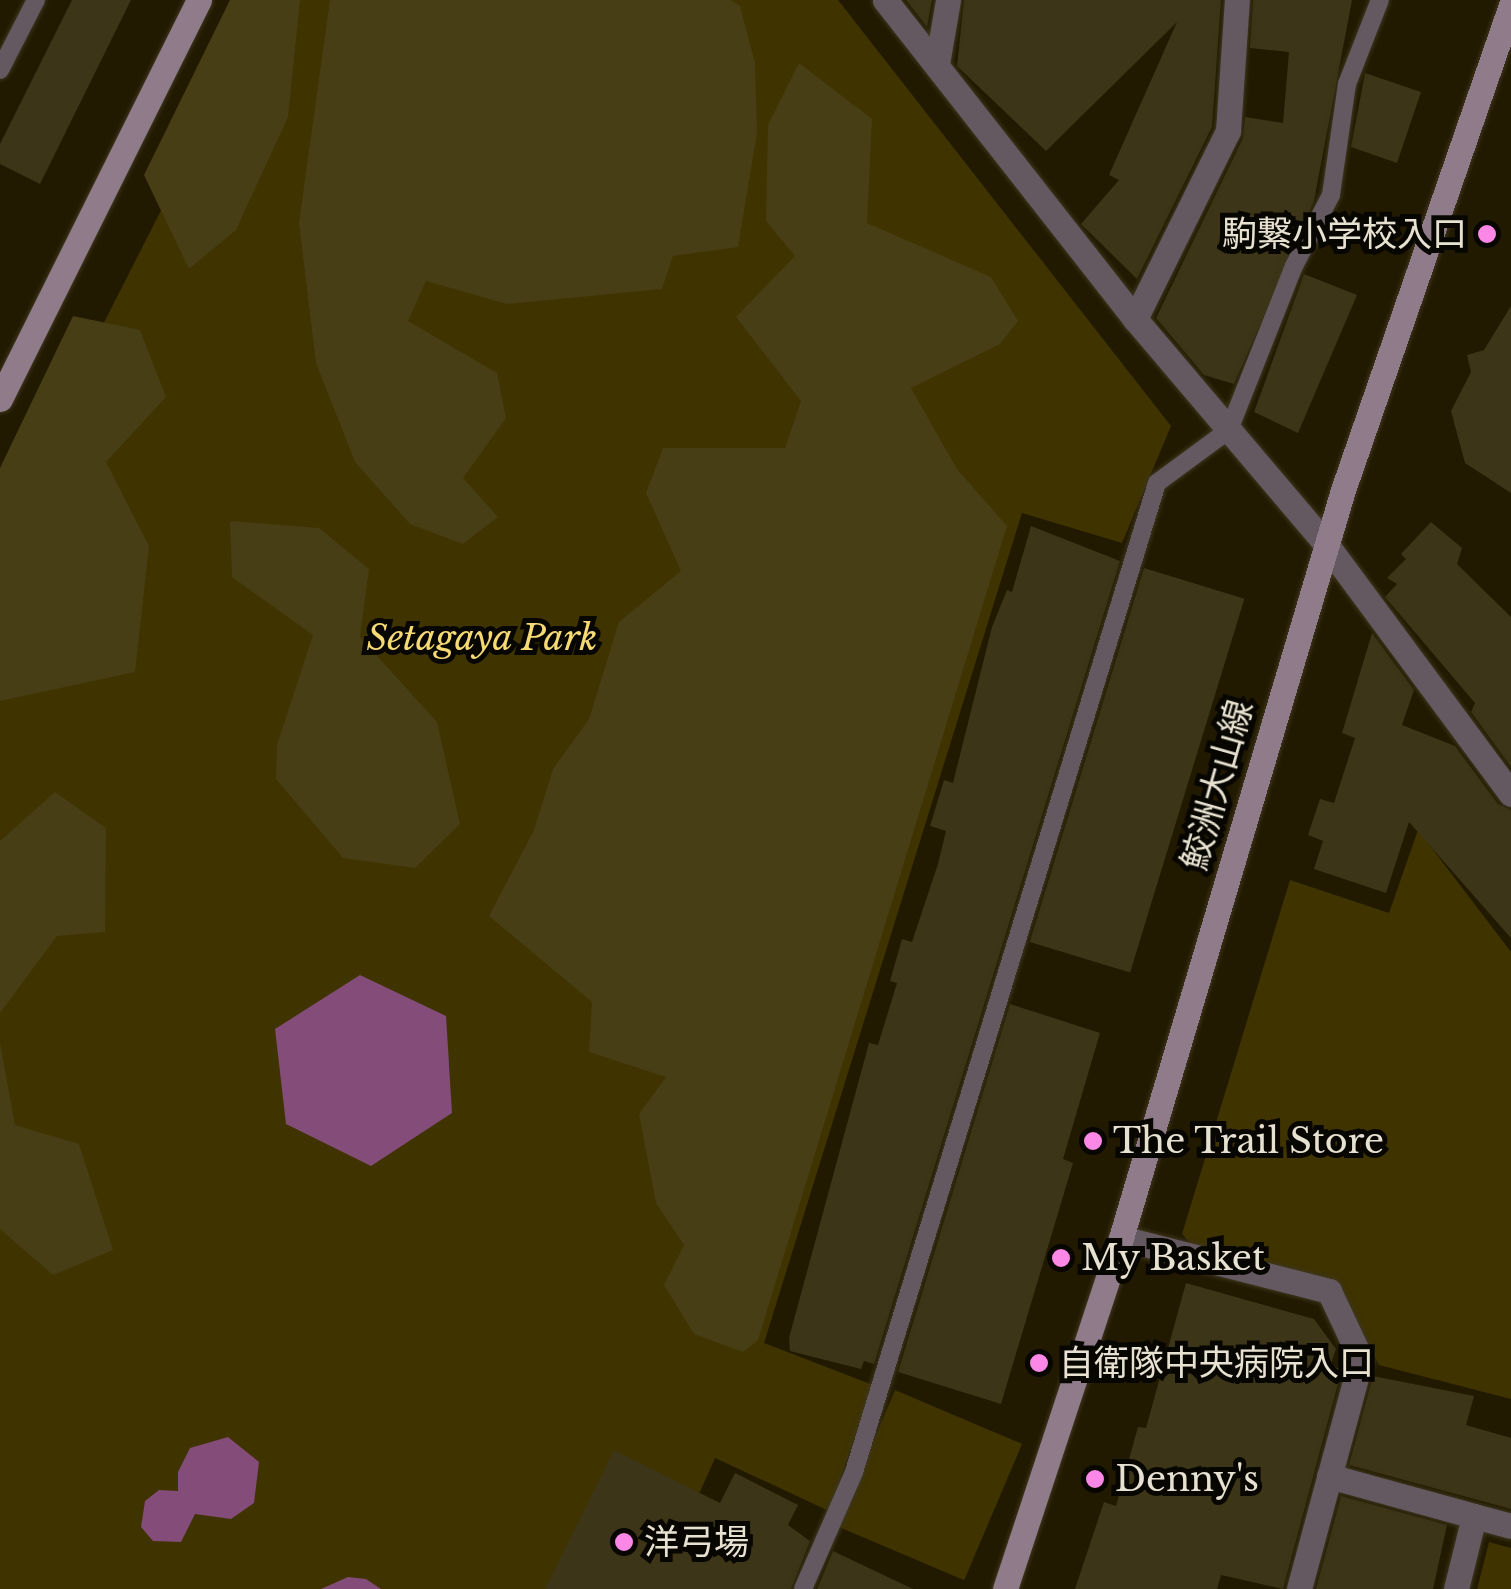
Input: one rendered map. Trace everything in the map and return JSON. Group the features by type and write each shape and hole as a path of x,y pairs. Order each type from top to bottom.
{"main road":[{"path":"0,399 199,0"},
{"name":"鮫洲大山線","path":"1005,1589 1121,1238 1326,544 1511,5"}],"street":[{"path":"885,0 1135,320 1326,544 1511,794"},
{"path":"937,64 948,0"},
{"path":"1135,320 1228,132 1237,0"},
{"path":"1121,1238 1329,1291 1361,1359 1300,1589"},
{"path":"1329,1476 1511,1526"},
{"path":"1456,1589 1474,1516"}],"lane":[{"path":"0,70 36,0"},
{"path":"803,1589 854,1472 1157,483 1229,430 1294,266 1330,195 1347,84 1380,0"}],"green space":[{"name":"Setagaya Park","path":"268,0 838,0 1171,426 1122,543 1022,513 764,1343 873,1385 829,1511 715,1458 657,1589 0,1589 0,527"},
{"path":"1418,830 1511,952 1511,1399 1379,1365 1339,1284 1192,1245 1182,1234 1290,880 1389,913"},
{"path":"895,1390 1022,1444 964,1580 837,1526"},
{"path":"1489,1542 1511,1548 1511,1589 1477,1589"}],"shaded area":[{"path":"230,0 300,0 288,117 236,230 189,269 144,175"},
{"path":"330,0 731,0 740,6 755,63 757,133 738,247 673,256 662,289 507,304 426,281 408,321 497,373 506,418 463,478 498,517 463,544 410,524 355,462 316,363 299,223"},
{"path":"799,63 872,119 867,223 991,277 1018,321 1000,344 911,388 957,469 1007,526 758,1340 743,1352 694,1334 664,1285 684,1245 656,1203 639,1114 666,1077 589,1052 592,1002 489,916 534,830 553,769 589,719 619,622 681,571 646,493 663,448 785,448 801,401 736,317 795,256 766,221 768,125"},
{"path":"73,316 140,330 166,397 106,462 149,546 135,672 0,701 0,468"},
{"path":"230,521 319,528 369,569 360,637 437,722 460,824 415,868 343,858 276,779 277,745 313,635 232,577"},
{"path":"55,792 106,828 105,932 57,936 0,1013 0,841"},
{"path":"360,975 446,1016 452,1113 371,1166 286,1124 275,1029"},
{"path":"0,1043 15,1125 79,1144 113,1250 53,1275 0,1229"},
{"path":"228,1437 259,1462 254,1503 231,1519 195,1514 181,1542 153,1541 141,1527 145,1501 159,1490 178,1491 178,1472 190,1448"},
{"path":"348,1577 366,1579 381,1589 321,1589"}],"building":[{"path":"72,0 131,0 40,184 0,164 0,144"},
{"path":"906,0 932,0 927,27"},
{"path":"964,0 1221,0 1212,127 1137,279 1081,224 1119,180 1109,175 1177,22 1046,151 957,66"},
{"path":"1253,0 1352,0 1314,201 1234,384 1204,375 1156,318 1243,138 1245,117 1283,123 1289,52 1250,48"},
{"path":"1365,73 1421,92 1397,163 1351,147"},
{"path":"1304,274 1357,295 1298,433 1254,412"},
{"path":"1511,306 1511,493 1465,463 1451,411 1471,372 1467,355 1484,350"},
{"path":"1431,522 1462,548 1457,564 1511,617 1511,767 1471,712 1475,703 1385,597 1397,584 1387,578 1406,559 1401,554"},
{"path":"1031,526 1120,561 874,1364 864,1361 861,1369 790,1351 789,1338 869,1043 878,1045 897,983 890,981 902,939 912,942 938,864 946,831 930,826 944,780 953,783 992,627 1007,590 1012,592"},
{"path":"1144,568 1244,599 1130,973 1030,942"},
{"path":"1372,633 1414,690 1402,725 1455,746 1498,804 1511,810 1511,938 1409,822 1386,893 1314,869 1323,841 1308,835 1320,799 1334,803 1355,738 1342,733"},
{"path":"1010,1004 1100,1033 1063,1159 1073,1163 1001,1404 898,1372"},
{"path":"1186,1283 1314,1319 1336,1349 1330,1366 1342,1369 1283,1589 1221,1575 1217,1589 1075,1589 1104,1502 1116,1506 1138,1427 1146,1428"},
{"path":"1373,1376 1474,1396 1466,1425 1511,1438 1511,1509 1349,1465"},
{"path":"614,1450 720,1503 735,1473 798,1505 788,1525 810,1541 791,1589 545,1589"},
{"path":"1341,1496 1447,1525 1433,1589 1316,1589"},
{"path":"833,1551 913,1589 817,1589"}],"place":[{"name":"駒繋小学校入口","path":"1487,234"},
{"name":"The Trail Store","path":"1093,1141"},
{"name":"My Basket","path":"1061,1258"},
{"name":"自衛隊中央病院入口","path":"1039,1363"},
{"name":"Denny's","path":"1095,1479"},
{"name":"洋弓場","path":"624,1542"}]}
